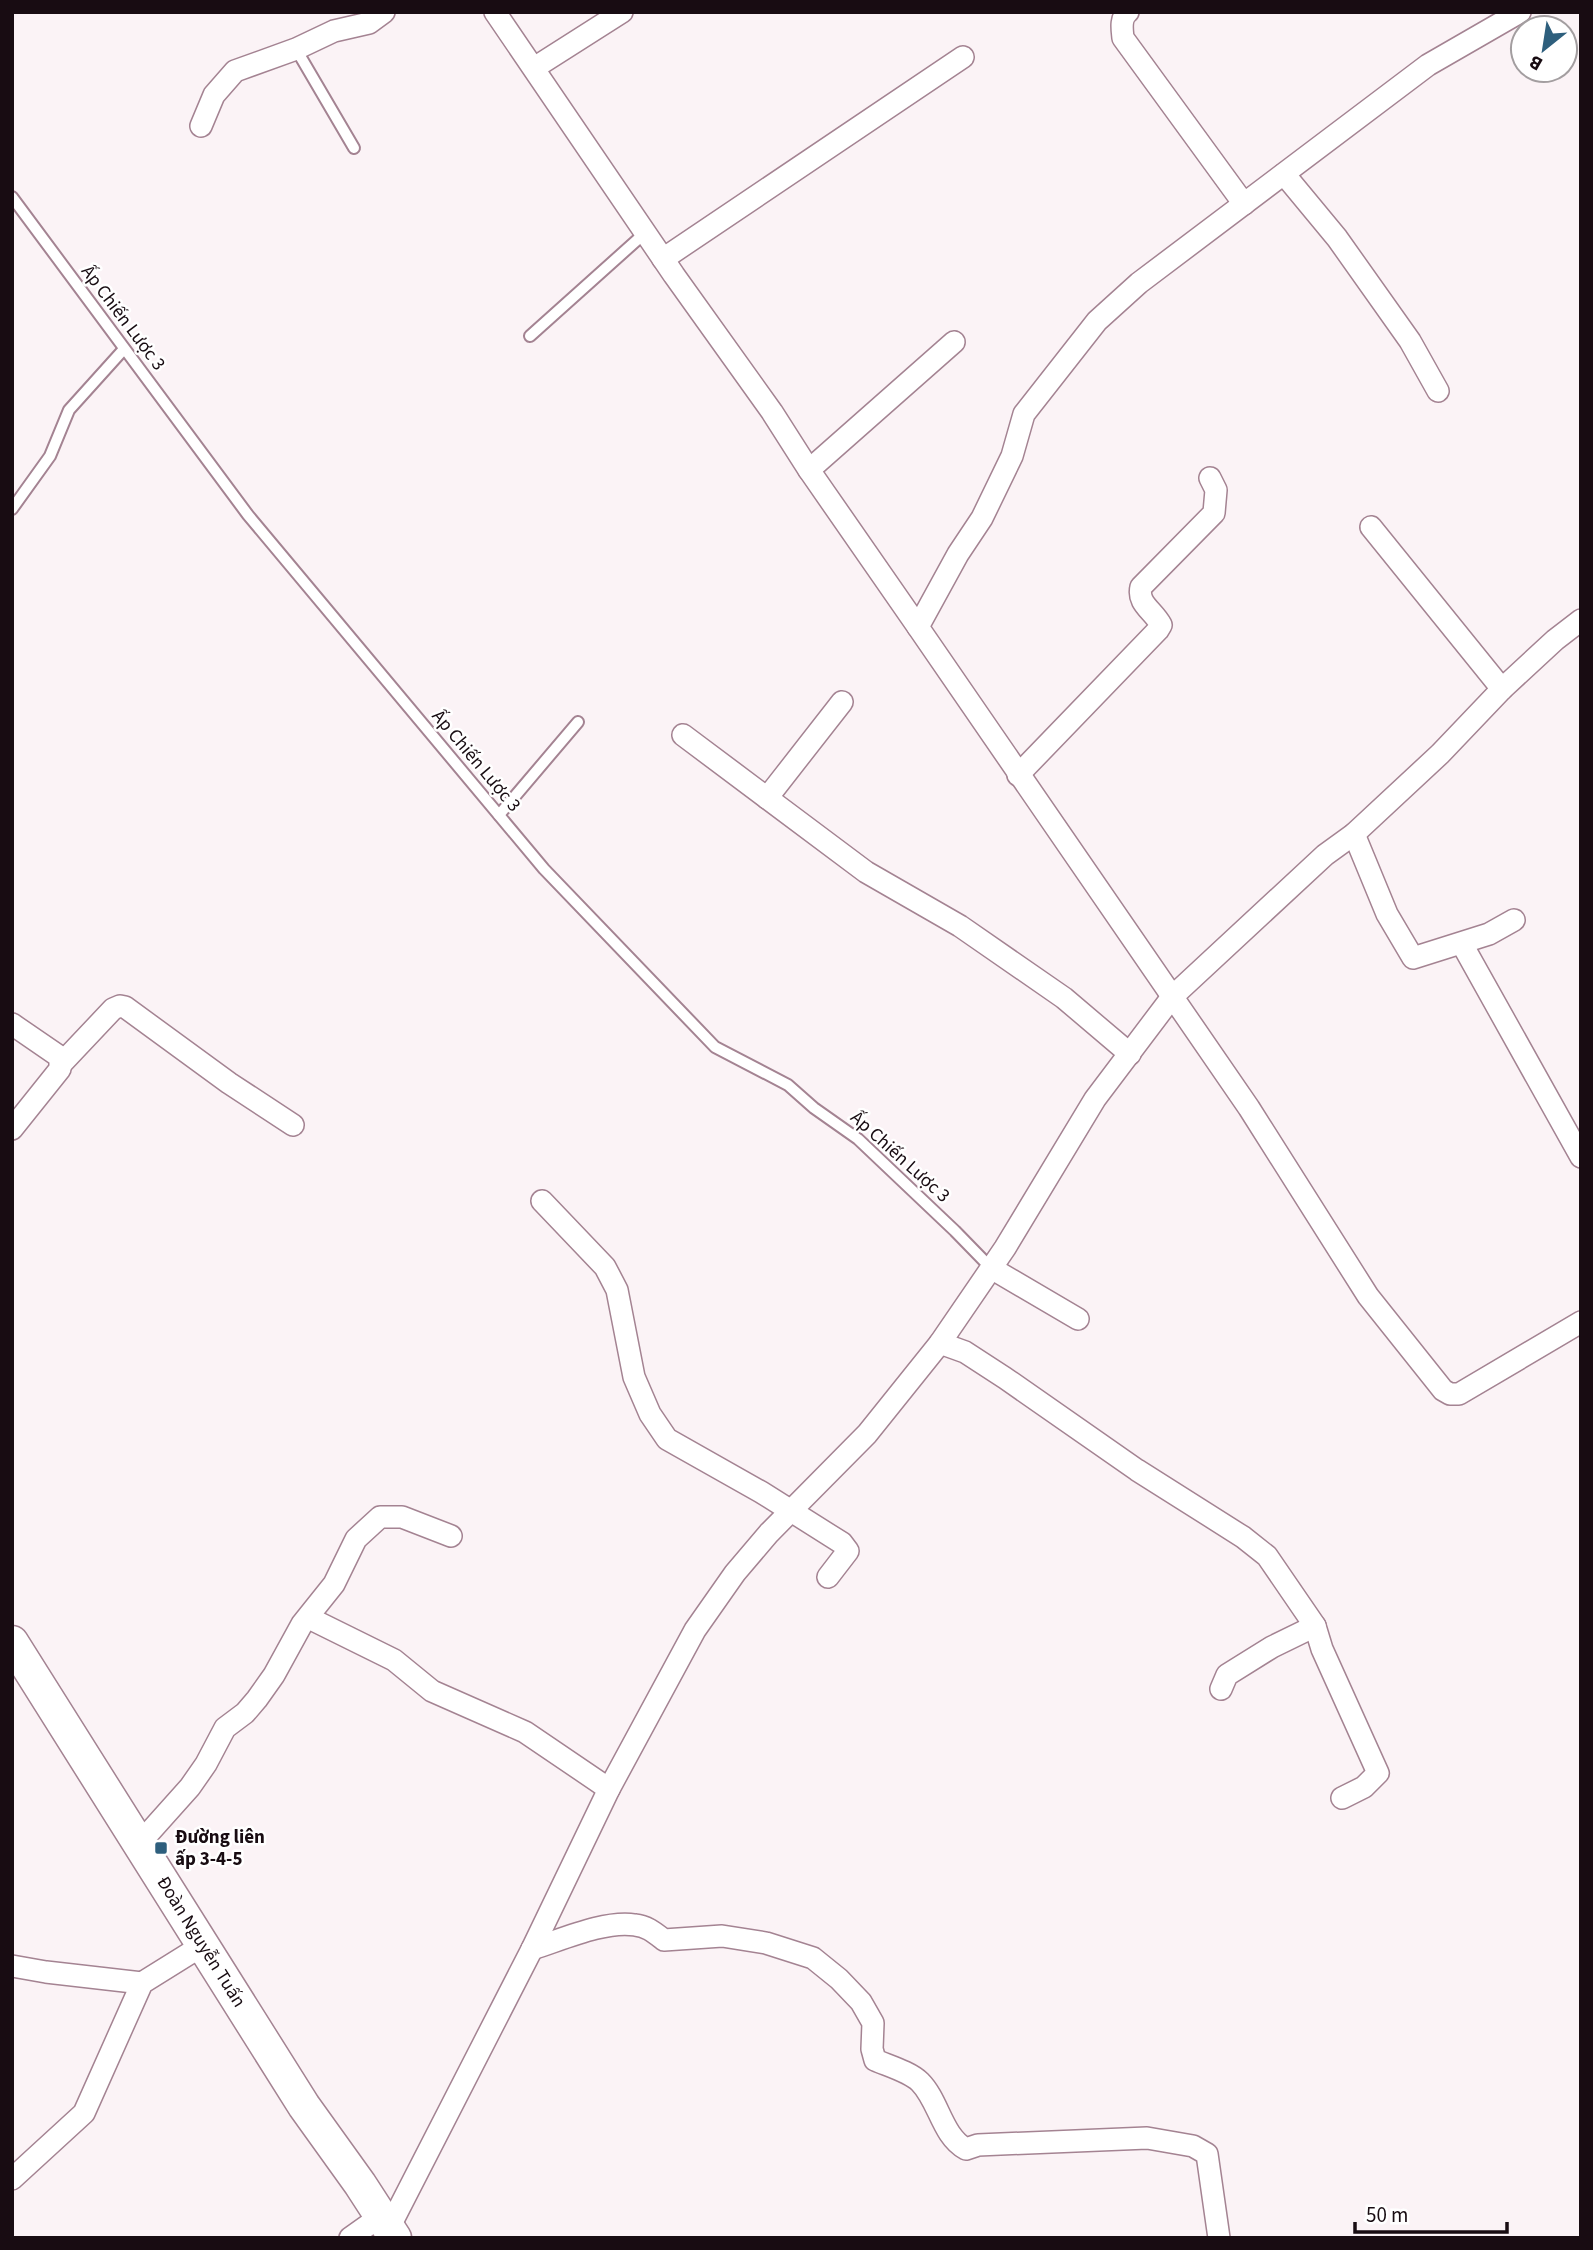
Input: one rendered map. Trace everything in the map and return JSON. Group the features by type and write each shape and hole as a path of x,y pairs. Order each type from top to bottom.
{"main road":[{"name":"Đoàn Nguyễn Tuấn","path":"12,1642 304,2106 388,2227"}],"street":[{"path":"201,126 214,94 235,71 296,49 334,31 369,23 383,12"},
{"path":"495,12 1249,1108 1368,1296 1443,1390 1450,1394 1459,1394 1581,1322"},
{"path":"534,68 622,12"},
{"path":"1128,12 1122,25 1122,38 1244,204"},
{"path":"918,627 958,554 982,518 1012,456 1024,414 1097,321 1139,283 1428,65 1520,12"},
{"path":"663,259 963,57"},
{"path":"1284,174 1345,249 1410,341 1438,391"},
{"path":"809,470 954,342"},
{"path":"1018,775 1158,630 1161,625 1157,617 1141,601 1141,587 1214,513 1216,490 1210,478"},
{"path":"1371,527 1502,689"},
{"path":"350,2238 388,2227 532,1949 609,1790 695,1630 735,1573 769,1533 867,1434 940,1343 991,1268 1096,1099 1172,997 1325,855 1353,834 1440,754 1502,689 1581,620"},
{"path":"767,798 842,702"},
{"path":"683,736 866,872 960,926 1064,998 1130,1054"},
{"path":"1353,834 1387,914 1413,958 1489,934 1514,920"},
{"path":"1462,944 1581,1157"},
{"path":"12,1129 62,1063 113,1009 120,1006 293,1125"},
{"path":"12,1024 60,1057 62,1063"},
{"path":"542,1201 605,1267 617,1290 634,1377 650,1414 667,1439 761,1492 842,1543 848,1551 828,1577"},
{"path":"991,1268 1078,1319"},
{"path":"940,1343 964,1352 1005,1378 1137,1471 1250,1542 1267,1556 1315,1626 1322,1649 1378,1773 1364,1787 1342,1798"},
{"path":"139,1844 190,1787 225,1728 245,1713 257,1699 274,1675 302,1624 334,1584 356,1539 380,1517 402,1517 451,1536"},
{"path":"309,1618 394,1660 432,1691 524,1732 609,1790"},
{"path":"1221,1689 1227,1675 1272,1647 1315,1626"},
{"path":"532,1949 617,1924 636,1925 652,1930 664,1940 722,1936 766,1943 813,1958 861,2002 873,2023 872,2049 875,2060 918,2080 932,2097 956,2143 966,2149 978,2145 1138,2138 1193,2146 1208,2154 1219,2238"},
{"path":"12,2179 84,2113 142,1983 203,1945"},
{"path":"12,1966 142,1983"}],"lane":[{"path":"296,49 354,148"},
{"name":"Ấp Chiến Lược 3","path":"12,197 248,515 502,811 544,869 715,1047 788,1085 814,1108 858,1139 991,1268"},
{"path":"530,336 646,232"},
{"path":"12,509 50,456 69,410 124,349"},
{"path":"502,811 578,722"}],"place":[{"name":"Đường liên ấp 3-4-5","path":"161,1848"}]}
